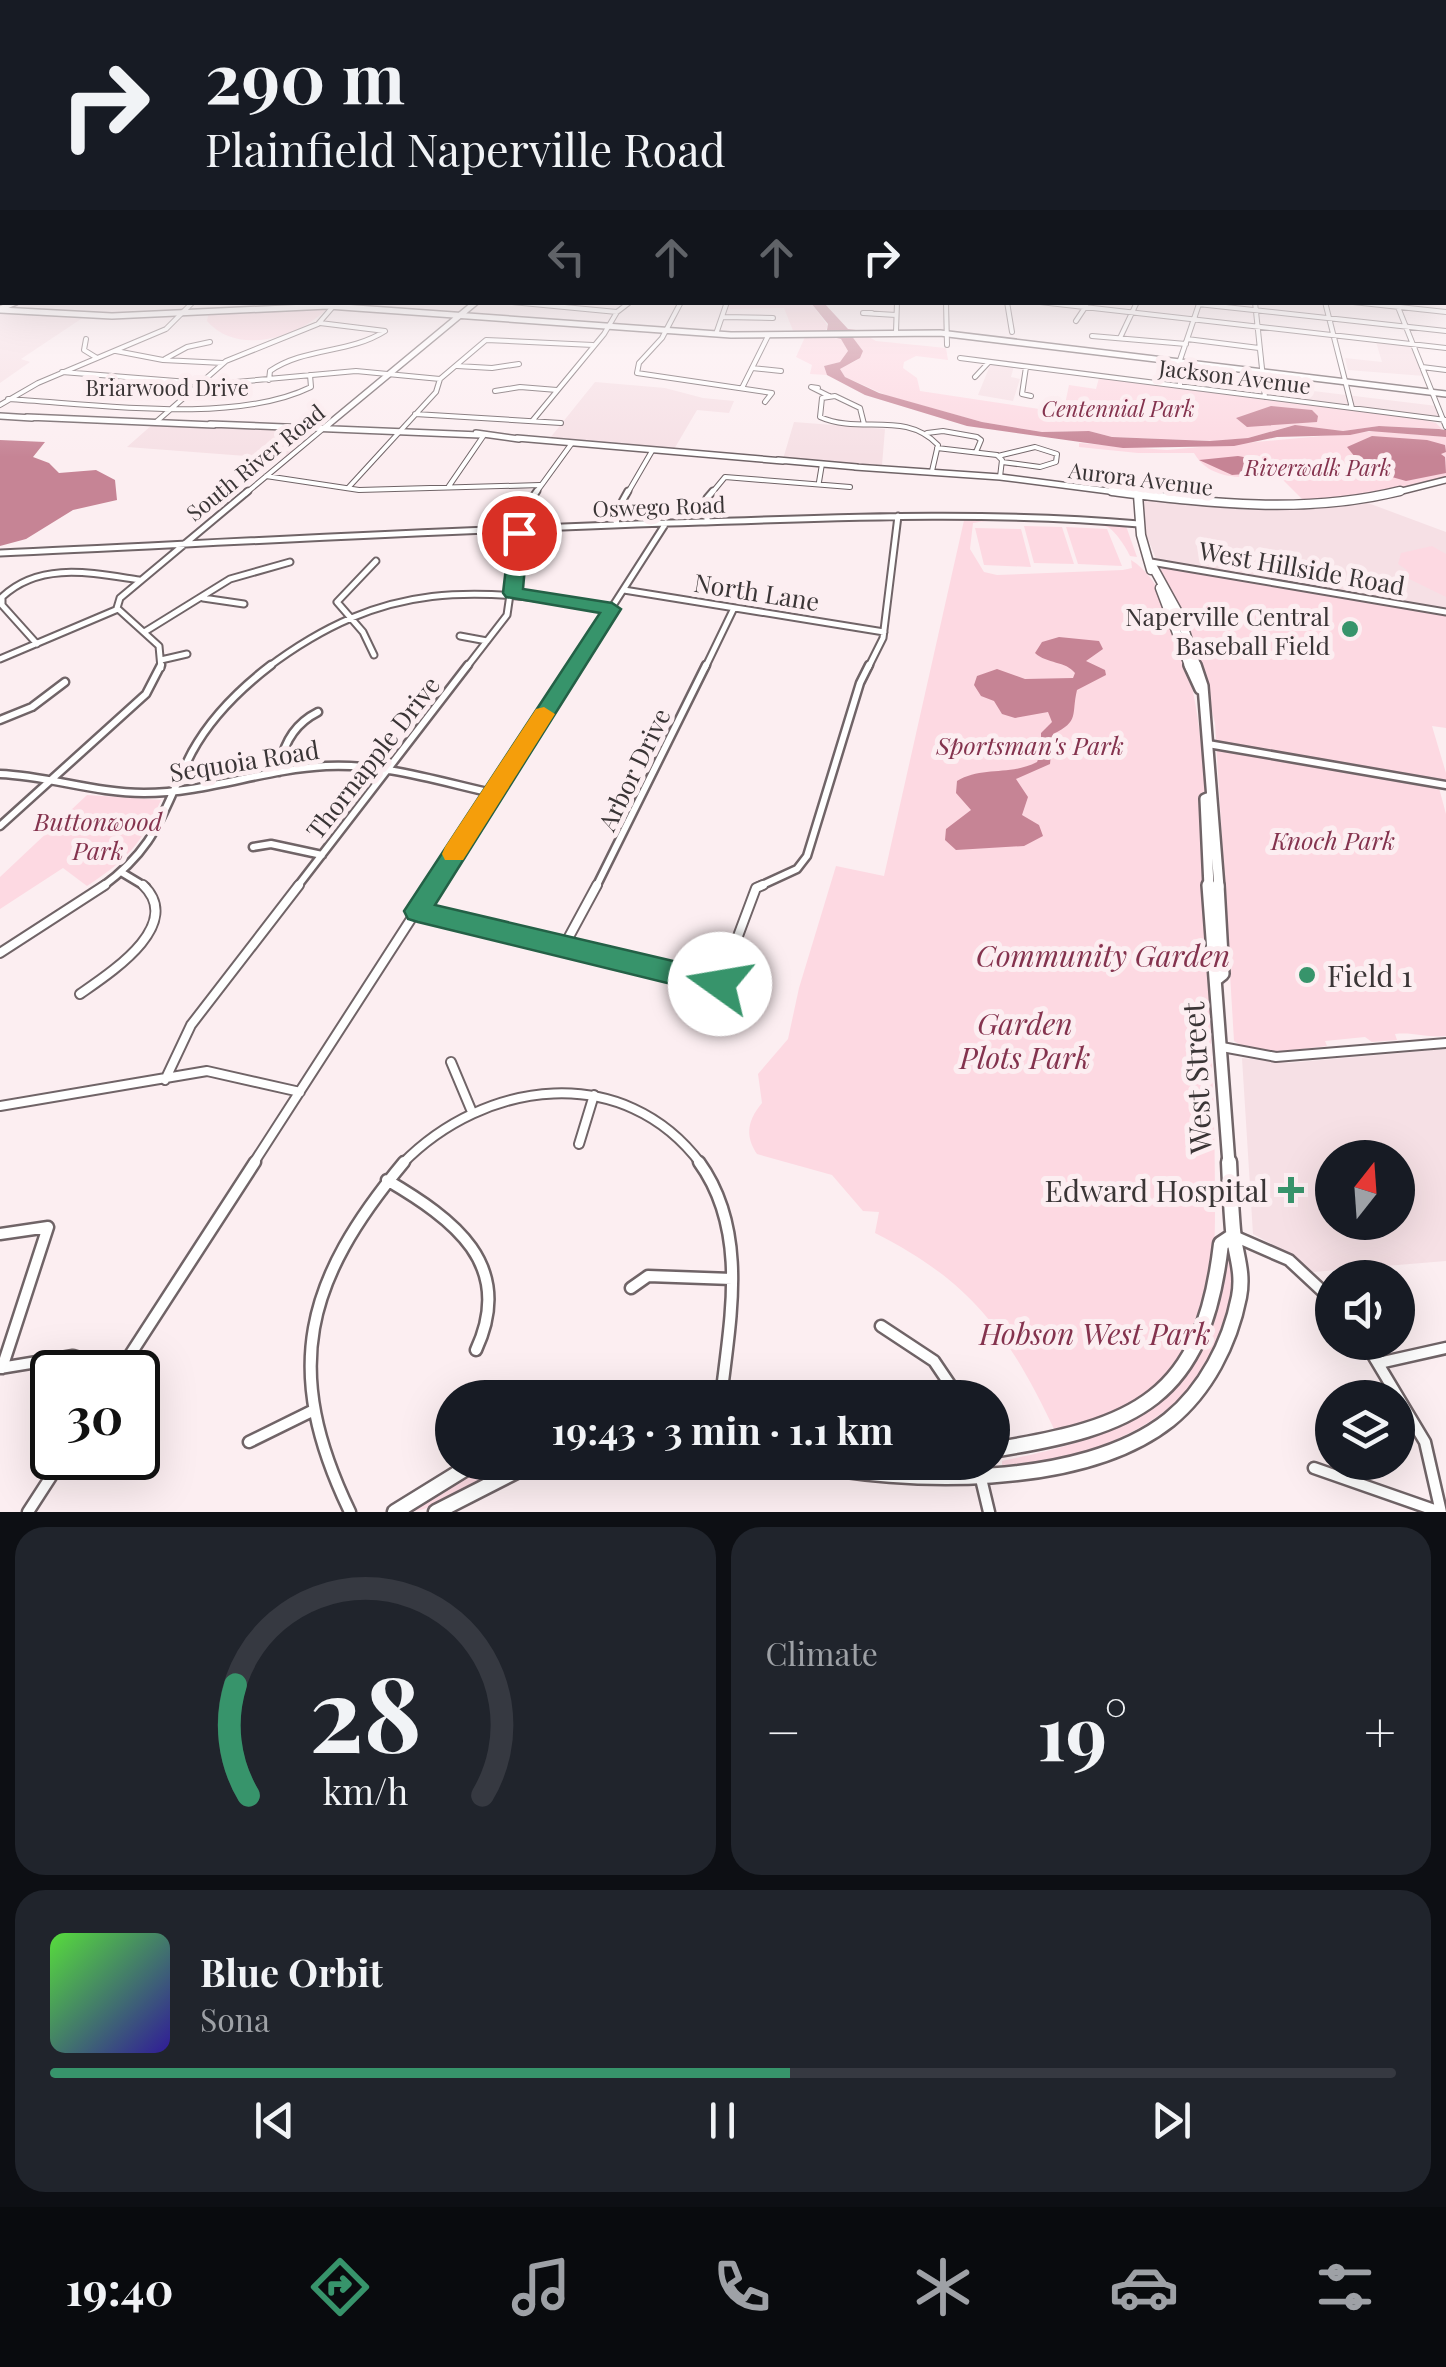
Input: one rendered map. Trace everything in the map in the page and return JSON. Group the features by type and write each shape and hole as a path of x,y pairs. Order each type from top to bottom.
{"street":[{"path":"0,405 62,372 166,329 180,316"},
{"path":"156,422 224,363 319,323 325,316"},
{"path":"454,316 768,336 856,332 948,334 1446,394"},
{"name":"South River Road","path":"118,610 120,598 140,580 459,316"},
{"path":"533,420 615,316"},
{"path":"673,316 666,331 639,363 637,373 772,393 766,402"},
{"path":"896,316 896,332"},
{"path":"947,316 948,345"},
{"path":"1009,316 1012,332"},
{"path":"1076,321 1080,316"},
{"path":"1120,338 1130,316"},
{"path":"1159,316 1446,348"},
{"path":"1180,386 1180,362 1195,316"},
{"path":"1256,316 1265,397"},
{"path":"1298,316 1446,331"},
{"path":"1328,316 1351,405"},
{"path":"1401,316 1446,428"},
{"path":"716,334 723,317 773,318"},
{"path":"269,380 270,371 282,362 362,348 384,331 319,323"},
{"path":"166,329 179,331"},
{"path":"742,388 768,336"},
{"path":"1092,336 1260,348"},
{"path":"348,488 382,456 436,392 440,379 488,339 593,345"},
{"path":"86,340 84,350 97,358"},
{"path":"163,360 187,347 210,342"},
{"path":"328,345 328,353"},
{"path":"115,350 163,360 224,363"},
{"name":"Jackson Avenue","path":"960,358 1351,405 1444,420"},
{"path":"975,377 989,362"},
{"path":"457,366 519,364"},
{"path":"1026,367 1022,394 1031,396"},
{"path":"1422,367 1446,370"},
{"path":"752,368 781,370"},
{"path":"62,372 94,378 200,383 356,371 440,379"},
{"name":"Briarwood Drive","path":"8,400 223,406 282,400 308,391 310,375"},
{"path":"495,391 520,387 558,390"},
{"path":"818,388 860,408 864,424"},
{"path":"829,396 822,398 820,417 844,424 904,426 925,433 938,448"},
{"path":"282,400 285,407"},
{"path":"415,414 561,422"},
{"name":"Aurora Avenue","path":"0,416 482,435 1000,478 1227,506 1324,504 1374,498 1446,480"},
{"path":"1413,416 1446,428"},
{"path":"904,426 912,420"},
{"path":"925,433 941,430 977,437 981,440 976,452"},
{"path":"449,486 482,435"},
{"name":"Thornapple Drive","path":"166,1080 174,1054 191,1026 507,615 522,512 572,443"},
{"path":"938,448 976,452 1000,459 1051,465 1057,454 1047,448 1024,446 1000,459"},
{"path":"932,472 932,459 938,448"},
{"path":"616,524 618,509 652,451"},
{"path":"1000,459 1000,478"},
{"path":"819,482 822,464"},
{"path":"266,476 348,488 541,485"},
{"path":"707,521 707,498 725,478 850,487"},
{"name":"West Street","path":"1010,1469 1062,1466 1107,1454 1154,1431 1206,1380 1230,1329 1239,1292 1241,1250 1233,1236 1218,978 1224,974 1208,744 1200,690 1195,686 1179,631 1151,570 1139,524 1138,496"},
{"name":"Oswego Road","path":"0,553 616,524 898,516 1034,514 1139,524"},
{"path":"418,911 720,984 756,888 797,869 807,856 860,683 884,632 898,516"},
{"path":"134,1350 667,522"},
{"path":"490,554 517,553"},
{"path":"374,655 362,632 338,607 338,597 376,561"},
{"path":"146,631 238,571 290,562"},
{"name":"West Hillside Road","path":"1152,565 1446,612"},
{"path":"37,644 2,604 2,596 12,587 54,574 140,580"},
{"name":"North Lane","path":"624,590 884,632"},
{"path":"0,953 121,872 151,841 198,742 221,714 290,648 348,617 427,596 513,593 612,609"},
{"path":"201,597 244,604"},
{"name":"Arbor Drive","path":"563,946 614,854 734,608"},
{"path":"0,659 118,610 159,646 161,660 159,673 146,694 0,826"},
{"path":"460,636 487,641"},
{"path":"161,660 187,654"},
{"path":"0,720 32,707 65,682"},
{"path":"279,772 286,743 306,718 318,712"},
{"path":"1208,744 1446,786"},
{"name":"Sequoia Road","path":"0,774 52,779 113,792 174,792 279,772 339,766 493,794"},
{"path":"253,847 267,844 322,855"},
{"path":"80,994 127,959 144,942 153,922 156,905 150,892 121,872"},
{"path":"1222,1047 1276,1057 1446,1042"},
{"path":"451,1062 472,1112"},
{"path":"0,1106 215,1071 300,1092"},
{"path":"350,1512 324,1455 312,1411 311,1349 325,1290 369,1204 387,1180 422,1143 472,1112 530,1094 594,1095 646,1114 679,1138 698,1160 726,1218 732,1280 722,1380"},
{"path":"578,1144 594,1095"},
{"path":"387,1180 454,1222 480,1256 488,1316 476,1350"},
{"path":"0,1234 48,1227 1,1368 30,1363"},
{"path":"1233,1236 1291,1259 1315,1283"},
{"name":"West Street","path":"1010,1447 1096,1430 1132,1414 1164,1389 1200,1343 1214,1306 1220,1244 1233,1236"},
{"path":"631,1288 648,1276 732,1280"},
{"path":"882,1326 934,1360 947,1380"},
{"path":"1379,1363 1446,1348"},
{"path":"1377,1360 1425,1442 1440,1512"},
{"path":"248,1442 312,1411"},
{"path":"1314,1468 1440,1512"},
{"path":"28,1512 49,1480"},
{"path":"395,1512 447,1480"},
{"path":"436,1512 494,1480"},
{"path":"981,1480 989,1512"}],"shaded area":[{"path":"0,316 84,317 21,359 30,362 0,383"},
{"path":"821,316 836,316 848,329 856,330 851,335 863,351 860,358 840,369 845,377 879,393 982,422 1042,432 1089,431 1112,437 1210,441 1248,438 1295,425 1343,431 1379,426 1439,429 1446,430 1446,437 1369,431 1277,437 1234,446 1123,448 967,426 865,395 827,375 824,366 840,362 848,351 841,339 826,336 828,324"},
{"path":"1376,342 1412,346 1424,376 1348,370 1345,358 1382,362"},
{"path":"991,363 1014,366 1011,377 1020,379 1013,401 978,395"},
{"path":"595,382 665,388 734,401 729,413 697,410 673,451 550,438"},
{"path":"1264,385 1437,406 1443,421 1265,399"},
{"path":"1271,406 1312,410 1318,416 1317,422 1247,427 1236,418"},
{"path":"794,422 885,429 882,465 783,459"},
{"path":"153,424 322,430 287,459 127,447"},
{"path":"1372,436 1445,445 1446,452 1441,454 1445,457 1446,473 1406,481 1346,464 1355,457 1347,447"},
{"path":"0,440 45,442 33,457 49,463 59,473 96,470 115,480 117,500 73,510 26,539 0,546"},
{"path":"1238,456 1260,460 1271,472 1232,475 1199,460"},
{"path":"1144,499 1243,510 1368,503 1446,532 1446,609 1157,561 1146,534"},
{"path":"1059,637 1099,641 1103,649 1086,661 1105,670 1106,675 1077,690 1071,721 1053,734 1050,764 1016,779 1028,797 1022,815 1039,825 1043,836 1024,846 956,850 945,840 946,829 971,810 956,793 957,781 1037,762 1041,733 1052,722 1048,712 1015,718 1002,714 994,701 981,696 974,685 977,676 997,669 1025,679 1073,678 1075,673 1071,669 1035,653 1042,642"},
{"name":"Edward Hospital","path":"1446,1049 1446,1261 1315,1260 1313,1272 1294,1256 1253,1234 1242,1058 1288,1063"}],"green space":[{"path":"208,316 320,316 286,334 252,340 220,332 207,321"},
{"path":"787,316 820,316 828,326 825,331 794,333"},
{"name":"Centennial Park","path":"864,334 876,341 946,348 948,360 916,356 904,362 903,368 917,378 920,391 1059,412 1064,409 1069,385 1096,389 1099,378 1422,419 1442,429 1379,426 1343,431 1291,426 1248,438 1214,441 1112,437 1089,431 1042,432 982,422 888,396 845,377 840,369 857,360 863,351 851,335"},
{"path":"805,337 842,340 849,353 840,362 824,366 827,375 810,374 812,365 796,357"},
{"name":"Riverwalk Park","path":"1376,431 1446,437 1446,477 1379,494 1304,501 1280,477 1221,474 1201,463 1194,453 1079,447 1079,443 1167,450"},
{"path":"965,516 1054,521 973,523 970,549 984,572 997,575 1123,570 1132,568 1131,560 1142,568 1168,608 1180,640 1201,743 1215,1163 1214,1254 1207,1301 1192,1342 1163,1381 1125,1407 1056,1433 1022,1367 985,1315 963,1292 909,1252 875,1233 879,1212 863,1211 832,1175 757,1154 749,1135 753,1116 762,1103 758,1074 788,1039 799,988 836,866 884,876"},
{"path":"1069,521 1126,526 1137,557 1130,556 1108,527"},
{"path":"1024,526 1062,527 1074,564 1034,563"},
{"path":"1066,527 1107,529 1122,566 1078,564"},
{"path":"975,528 1021,529 1031,567 984,565"},
{"path":"1432,546 1446,554 1446,597 1395,572 1407,570 1398,564 1401,553"},
{"name":"Knoch Park","path":"1165,567 1446,615 1446,728 1432,726 1446,773 1446,788 1439,788 1446,814 1446,1036 1395,1034 1397,1040 1372,1042 1365,1037 1279,1051 1255,1049 1234,1041 1215,723 1195,646 1160,570"},
{"name":"Buttonwood Park","path":"87,795 161,800 132,849 101,877 87,886 63,868 0,909 0,877"},
{"path":"1229,1246 1231,1295 1221,1339 1200,1376 1171,1406 1134,1431 1092,1449 1010,1464 1010,1459 1067,1446 1127,1422 1154,1406 1177,1385 1197,1360 1212,1329"},
{"path":"462,1480 486,1480 447,1500 406,1512"}],"slow traffic":[{"path":"454,854 544,714"}],"place":[{"name":"Naperville Central Baseball Field","path":"1350,629"},
{"name":"Field 1","path":"1307,975"},
{"name":"Edward Hospital","path":"1291,1190"}],"route":[{"path":"519,533 513,593 612,609 418,911 720,984"}],"park label":[{"name":"Sportsman's Park","path":"1030,744"},
{"name":"Community Garden","path":"1103,955"},
{"name":"Garden Plots Park","path":"1025,1040"},
{"name":"Hobson West Park","path":"1095,1333"}]}
